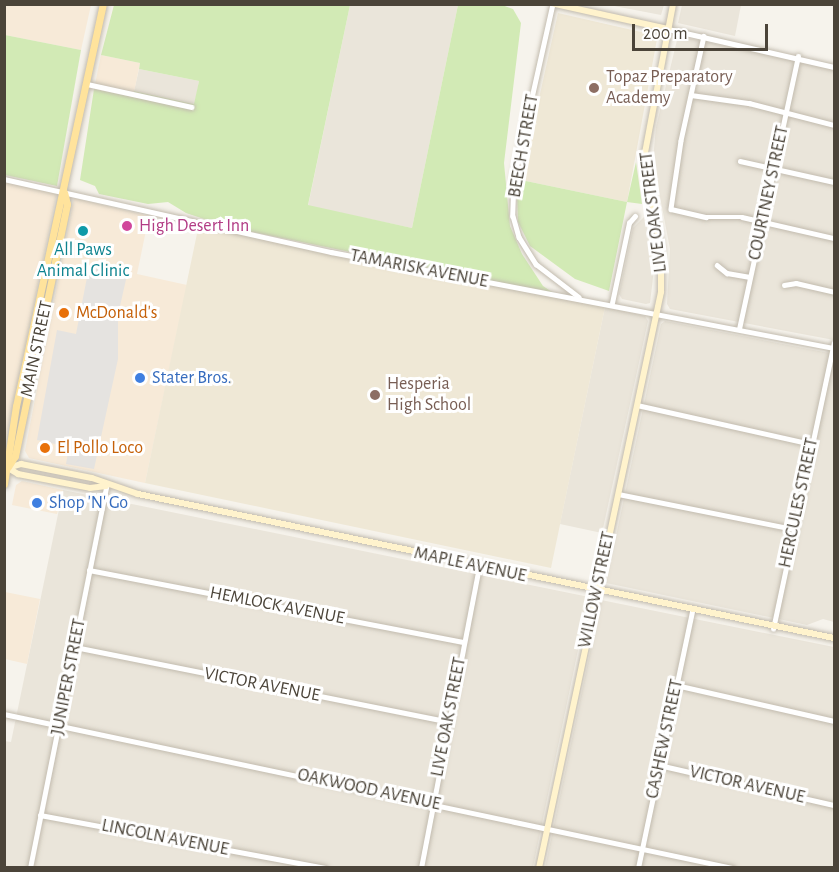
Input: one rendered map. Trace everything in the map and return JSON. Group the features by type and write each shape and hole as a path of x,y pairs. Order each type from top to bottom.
{"main road":[{"name":"MAIN STREET","path":"4,484 7,456 58,202 64,192 103,4"},
{"name":"MAIN STREET","path":"6,468 15,456 67,204 64,192"},
{"path":"39,296 38,321 42,327"}],"street":[{"path":"554,4 587,8 668,29 798,56 834,67"},
{"name":"BEECH STREET","path":"554,4 514,178 513,216 519,237 536,264 580,297"},
{"name":"LIVE OAK STREET","path":"657,314 663,263 644,158 673,4"},
{"path":"704,36 671,209 762,222 834,237"},
{"name":"COURTNEY STREET","path":"739,330 798,56"},
{"path":"87,84 192,107"},
{"path":"691,95 786,111 834,125"},
{"path":"740,161 834,182"},
{"name":"TAMARISK AVENUE","path":"4,179 331,252 834,346"},
{"path":"612,303 629,223 635,216"},
{"path":"717,265 727,273 750,277"},
{"path":"784,285 796,283 834,292"},
{"name":"WILLOW STREET","path":"539,867 657,314"},
{"name":"HERCULES STREET","path":"773,628 834,346"},
{"path":"637,405 812,444"},
{"name":"MAPLE AVENUE","path":"6,468 21,464 92,478 106,486 479,567 773,628 834,638"},
{"name":"JUNIPER STREET","path":"30,867 106,486"},
{"path":"618,494 793,529"},
{"name":"LIVE OAK STREET","path":"421,867 479,567"},
{"name":"HEMLOCK AVENUE","path":"89,570 464,642"},
{"name":"CASHEW STREET","path":"638,867 692,611"},
{"name":"VICTOR AVENUE","path":"75,647 449,722"},
{"path":"676,685 834,721"},
{"name":"OAKWOOD AVENUE","path":"4,714 733,867"},
{"name":"VICTOR AVENUE","path":"659,765 834,805"},
{"name":"LINCOLN AVENUE","path":"40,815 325,867"}],"shaded area":[{"path":"664,4 661,15 609,5"},
{"path":"4,5 91,5 81,50 5,35"},
{"path":"350,5 458,5 412,228 308,206"},
{"path":"682,5 741,5 735,36 678,23"},
{"name":"Topaz Preparatory Academy","path":"558,13 654,35 657,39 627,202 521,180"},
{"path":"678,36 834,69 834,340 670,309 667,304 670,249 653,160 656,127"},
{"path":"101,55 140,63 133,97 94,89"},
{"path":"139,69 199,81 195,104 134,91"},
{"path":"5,182 55,193 56,197 5,443"},
{"path":"74,198 149,216 137,274 187,285 145,483 29,458 25,451"},
{"path":"645,216 654,269 650,303 646,304 622,299 619,294 633,228"},
{"name":"Hesperia High School","path":"199,224 282,244 605,307 551,568 145,483"},
{"path":"89,267 127,275 118,315 118,359 94,469 66,464 69,447 37,440 57,330 76,334"},
{"path":"605,307 645,316 648,321 602,533 560,524"},
{"path":"665,321 834,354 834,622 823,619 807,625 606,583 661,324"},
{"path":"22,481 63,490 57,514 12,505 16,485"},
{"path":"63,490 589,597 533,867 5,867 4,741 11,742"},
{"path":"5,592 40,599 27,664 5,659"},
{"path":"601,600 834,647 834,867 545,868"}],"green space":[{"path":"114,5 350,5 308,205 412,228 458,5 502,5 513,9 521,23 504,163 510,226 522,254 543,286 555,294 228,227 186,213 168,202 148,204 99,194 95,186 80,180 94,89 133,97 134,91 194,104 199,81 139,69 140,63 101,55"},
{"path":"5,35 81,50 57,186 5,175"},
{"path":"636,162 642,204 627,202"},
{"path":"521,180 627,202 609,291 575,279 530,246 518,222 517,194"}],"place":[{"name":"Topaz Preparatory Academy","path":"594,88"},
{"name":"High Desert Inn","path":"127,226"},
{"name":"All Paws Animal Clinic","path":"83,231"},
{"name":"McDonald's","path":"64,313"},
{"name":"Stater Bros.","path":"140,378"},
{"name":"Hesperia High School","path":"375,395"},
{"name":"El Pollo Loco","path":"45,448"},
{"name":"Shop 'N' Go","path":"37,503"}]}
